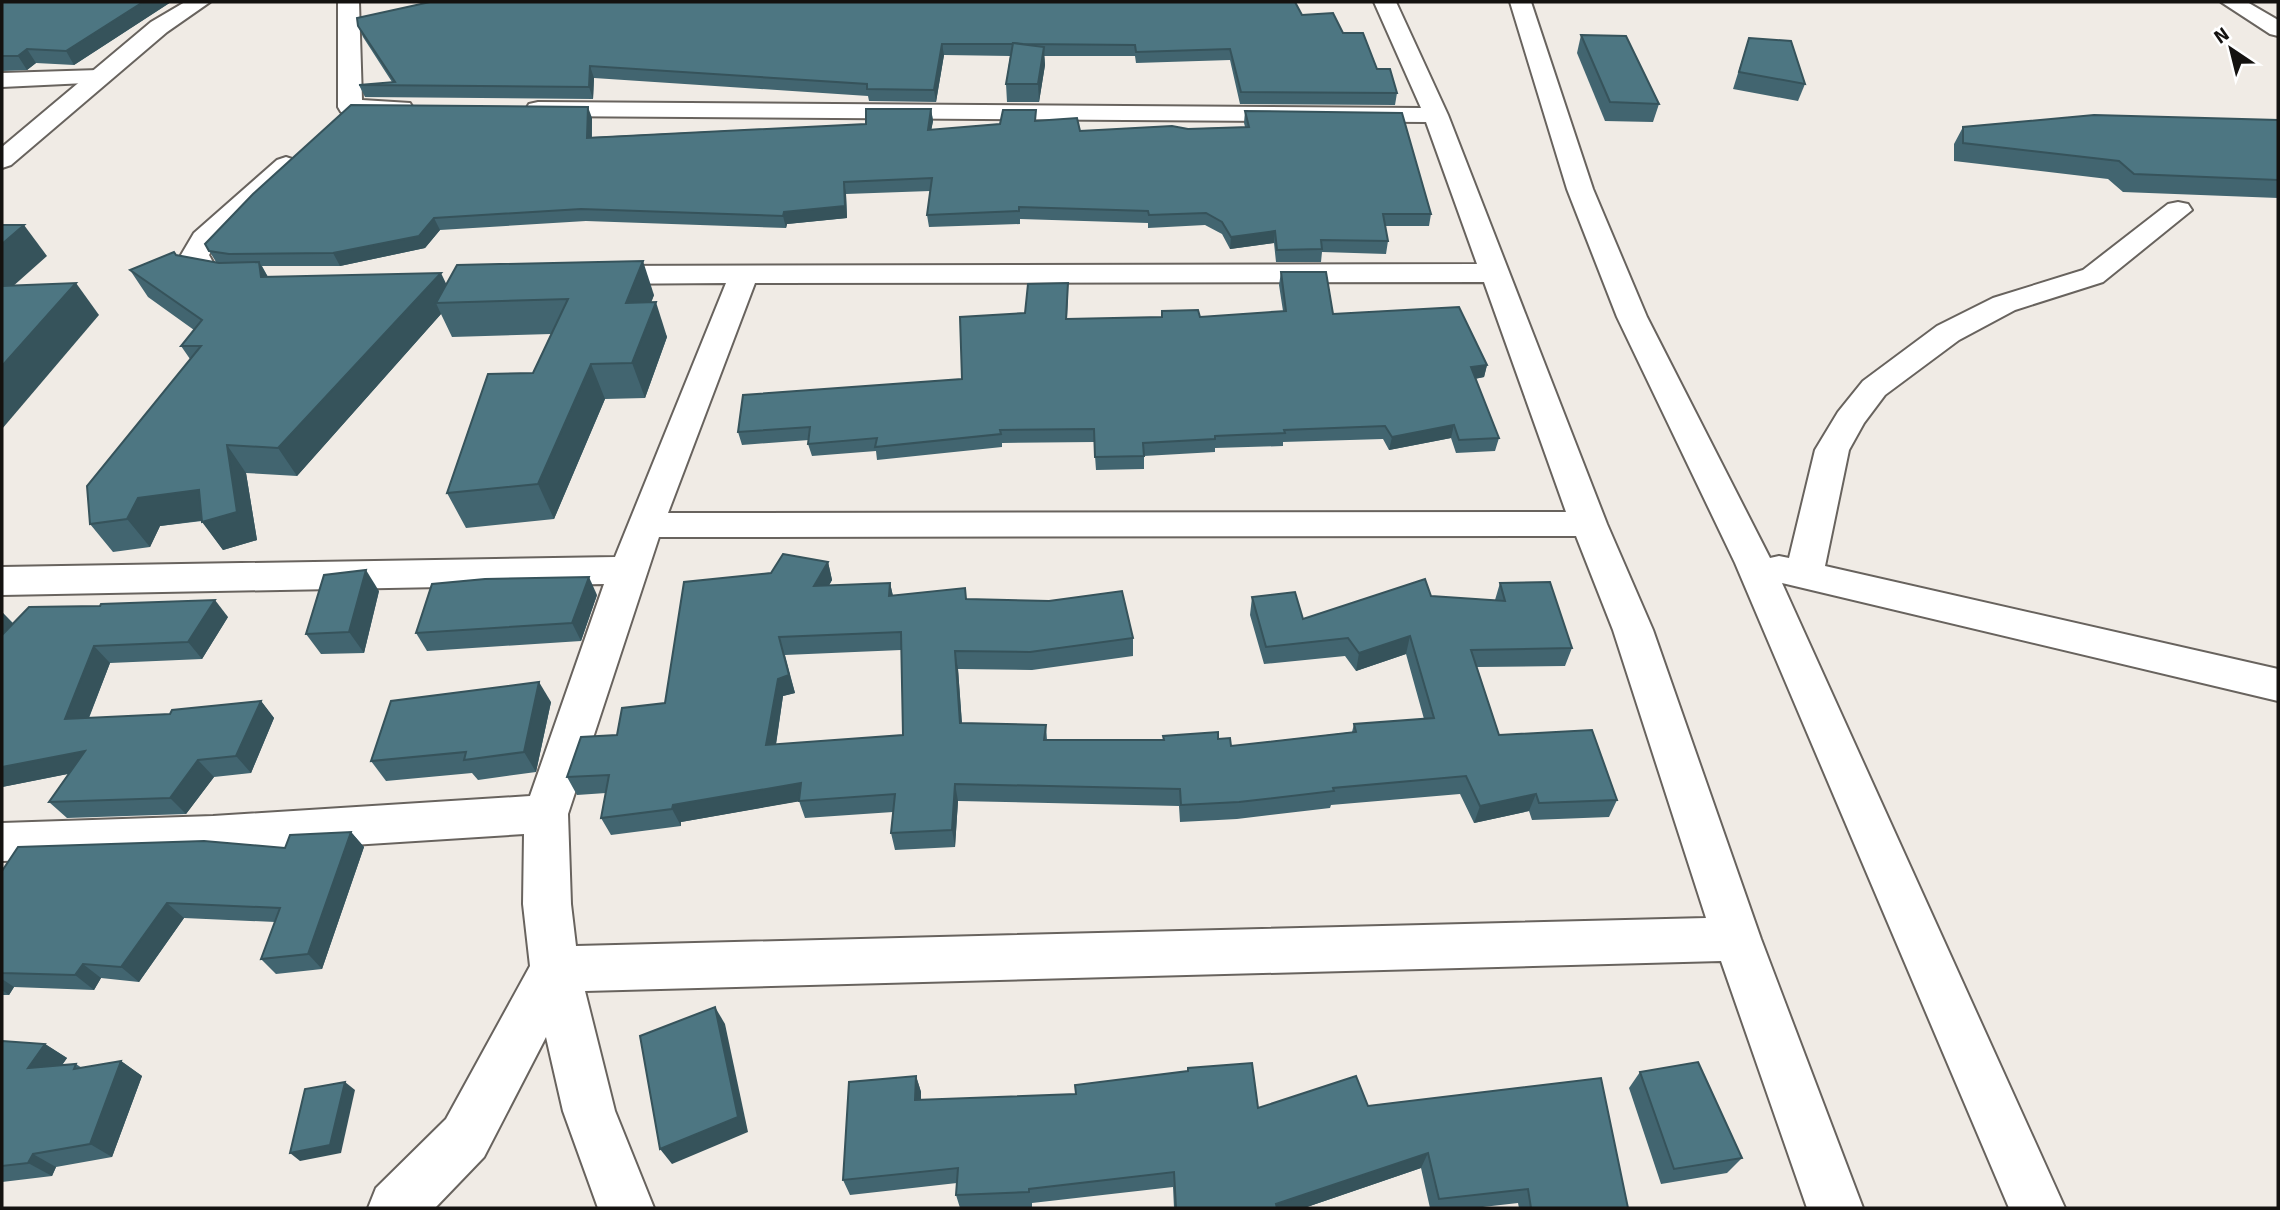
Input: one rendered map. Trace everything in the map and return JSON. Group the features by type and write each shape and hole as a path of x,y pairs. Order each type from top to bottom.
{"street":[{"path":"2,160 159,27 199,2"},
{"path":"348,2 340,116 419,108"},
{"path":"1385,2 1436,115 1589,524 1633,630 1737,939 1835,1208"},
{"path":"1520,2 1580,189 1632,317 1754,563 2037,1208"},
{"path":"2232,2 2278,29"},
{"path":"2,80 99,77"},
{"path":"516,109 1436,115"},
{"path":"263,278 236,278 204,273 195,255 204,239 301,151"},
{"path":"1804,575 1832,450 1850,419 1874,388 1948,333 2004,304 2093,276 2178,210"},
{"path":"566,275 1494,273"},
{"path":"626,1208 589,1111 555,969 547,904 546,814 628,570 648,525 744,274"},
{"path":"648,525 1589,524"},
{"path":"1754,563 2278,685"},
{"path":"2,581 628,570"},
{"path":"2,842 213,835 546,814"},
{"path":"555,969 1737,939"},
{"path":"396,1208 465,1138 555,969"}],"building":[{"path":"2,2 143,2 66,51 27,49 18,56 2,56"},
{"path":"430,2 1295,2 1302,15 1333,13 1343,33 1363,33 1377,69 1390,69 1397,93 1241,92 1230,49 1136,52 1135,45 1013,43 942,44 934,90 867,89 867,84 590,66 589,87 359,85 395,82 358,26 357,18"},
{"path":"1581,35 1626,36 1659,104 1610,102"},
{"path":"1749,38 1791,41 1805,84 1739,72"},
{"path":"1013,43 1044,47 1038,84 1006,84"},
{"path":"351,105 588,107 587,138 866,124 866,109 931,109 928,130 1000,124 1003,110 1036,110 1035,121 1077,118 1080,131 1172,126 1188,129 1249,127 1245,111 1402,113 1431,214 1383,214 1388,241 1321,240 1322,249 1277,250 1275,231 1231,237 1222,222 1206,213 1149,215 1148,211 1019,207 1019,211 927,215 932,178 844,182 845,206 784,212 783,216 581,209 434,218 419,236 333,253 229,254 209,251 205,244 253,194"},
{"path":"2094,115 2278,120 2278,180 2134,174 2119,161 1963,143 1963,127"},
{"path":"2,225 24,225 2,244"},
{"path":"174,252 176,255 219,263 259,262 261,277 441,273 278,448 227,445 237,512 202,522 199,490 138,498 127,519 90,524 87,486 201,346 181,346 202,320 130,270"},
{"path":"643,261 626,303 656,302 632,363 591,364 538,484 447,493 488,374 533,373 568,299 436,303 457,265"},
{"path":"1281,272 1326,272 1333,314 1459,307 1487,365 1471,367 1499,438 1459,440 1454,425 1392,437 1385,426 1284,430 1285,433 1143,443 1144,456 1095,457 1094,429 1000,430 1001,434 875,447 877,438 808,444 810,427 738,432 743,395 962,379 960,317 1025,313 1028,284 1068,283 1066,319 1162,317 1162,311 1198,310 1200,317 1286,311"},
{"path":"76,283 2,366 2,286"},
{"path":"783,554 828,562 814,586 890,583 889,596 965,588 966,599 1049,601 1122,591 1133,638 1030,652 955,651 960,723 1046,725 1044,740 1164,740 1163,736 1218,732 1218,739 1230,738 1231,746 1356,732 1354,724 1434,718 1410,636 1359,653 1348,638 1266,647 1252,597 1295,592 1303,619 1425,579 1431,596 1505,601 1500,583 1550,582 1572,648 1471,650 1499,735 1592,730 1617,800 1539,803 1536,794 1480,806 1466,776 1333,788 1334,791 1239,802 1181,805 1180,789 955,784 952,830 891,833 895,794 799,801 801,783 673,805 672,809 601,818 609,775 567,777 581,737 617,735 622,708 665,703 684,582 771,573","holes":["901,632 903,735 766,745 778,679 789,675 779,637"]},
{"path":"366,570 349,632 306,634 324,575"},
{"path":"589,577 572,623 416,633 432,584 485,579"},
{"path":"215,600 188,642 94,646 65,719 170,714 172,710 261,701 236,756 198,760 170,798 49,802 85,751 2,767 2,635 29,607"},
{"path":"539,682 524,752 464,760 466,752 371,761 391,701"},
{"path":"351,832 308,954 261,959 280,908 167,903 121,967 83,964 75,975 2,973 2,871 18,847 204,841 285,848 290,835"},
{"path":"715,1007 738,1117 660,1149 640,1036"},
{"path":"2,1041 45,1044 28,1068 76,1064 74,1069 121,1061 90,1144 33,1154 28,1163 2,1166"},
{"path":"1698,1062 1742,1158 1674,1169 1640,1072"},
{"path":"1252,1063 1258,1108 1356,1076 1368,1106 1601,1078 1628,1208 1531,1208 1528,1189 1439,1199 1428,1153 1276,1204 1277,1208 1176,1208 1174,1172 1029,1189 1029,1192 956,1195 958,1168 843,1180 849,1082 916,1076 915,1100 1076,1094 1075,1085 1188,1071 1188,1068"},
{"path":"345,1082 330,1145 290,1153 305,1089"}]}
